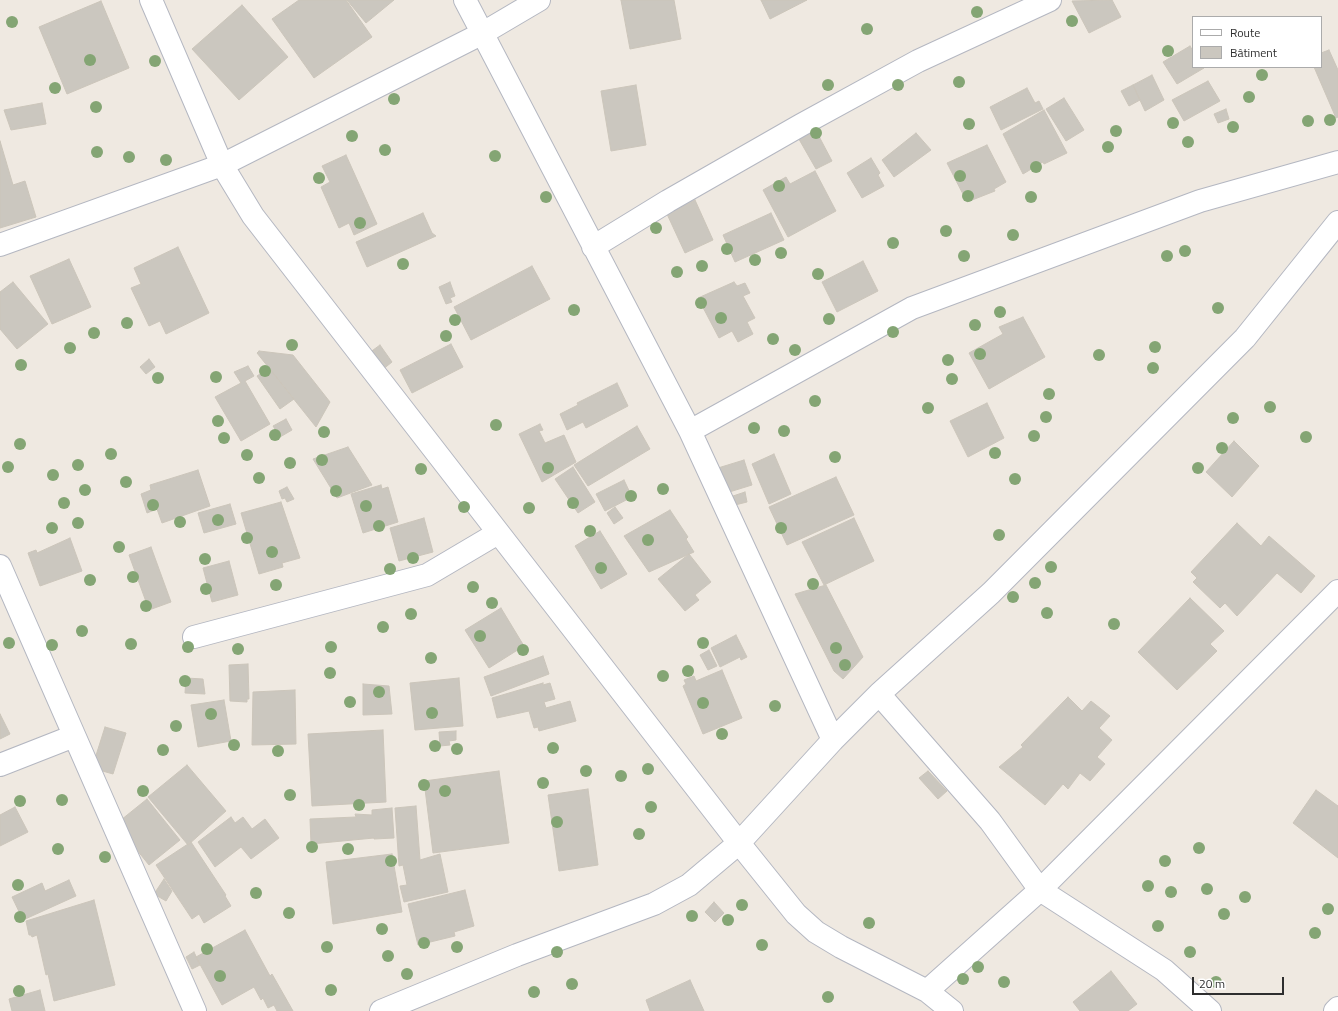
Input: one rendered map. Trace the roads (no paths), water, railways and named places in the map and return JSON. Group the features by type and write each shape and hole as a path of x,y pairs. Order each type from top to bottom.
{"street":[{"path":"151,0 222,165 253,216 739,843 796,914 816,932 841,947 927,991 952,1011"},
{"path":"465,0 690,431 833,740"},
{"path":"0,245 222,165 483,33 539,0"},
{"path":"593,247 668,201 911,65 1050,0"},
{"path":"690,431 912,308 1200,201 1338,162"},
{"path":"381,1011 517,955 654,904 689,885 739,843 833,740 880,694 991,592 1244,338 1338,222"},
{"path":"194,638 427,575 498,533"},
{"path":"0,566 195,1011"},
{"path":"927,991 1040,890 1338,591"},
{"path":"880,694 990,821 1040,890 1164,970 1210,1011"},
{"path":"0,765 74,736"},
{"path":"1335,1011 1338,1008"}]}
